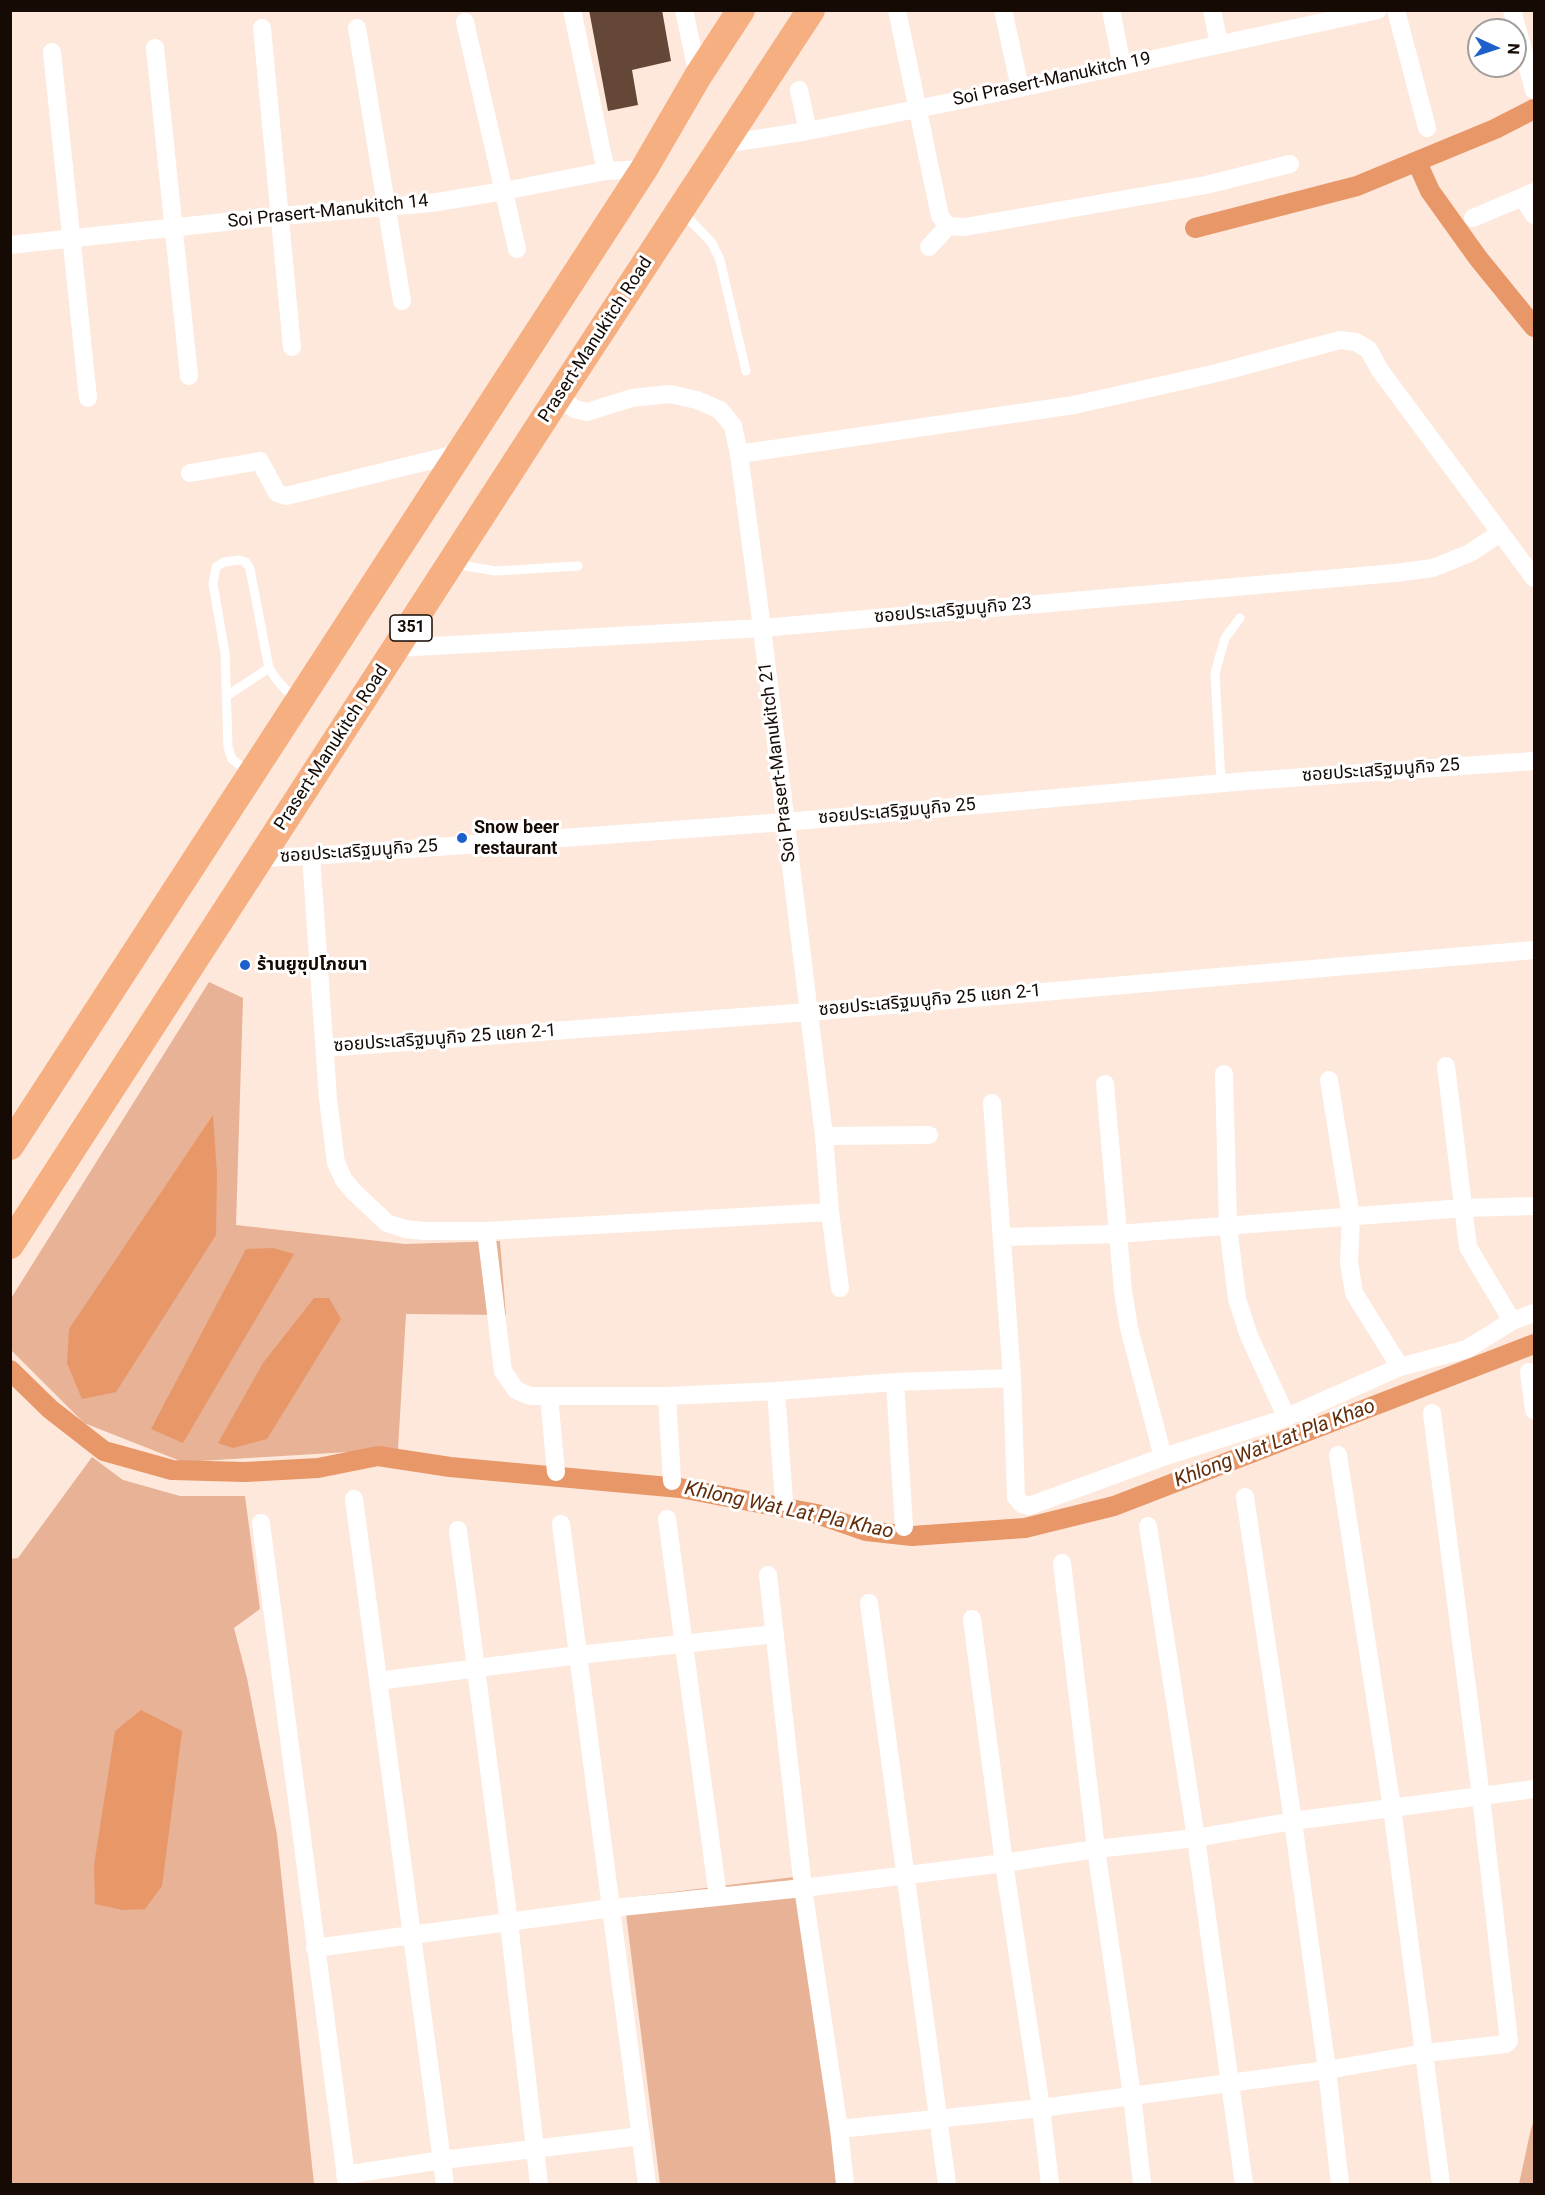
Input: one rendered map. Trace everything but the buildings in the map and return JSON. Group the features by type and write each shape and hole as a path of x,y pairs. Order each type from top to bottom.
{"main road":[{"path":"10,1146 644,169 698,76 741,10"},
{"name":"Prasert-Manukitch Road","path":"10,1245 811,10"}],"street":[{"path":"573,10 606,171"},
{"path":"684,10 698,76"},
{"path":"897,10 940,216 948,226 965,227 1206,185 1290,164"},
{"path":"1003,10 1020,88"},
{"path":"1111,10 1122,65"},
{"path":"1212,10 1219,44"},
{"name":"Soi Prasert-Manukitch 19","path":"724,144 808,131 1020,88 1219,44 1326,16 1378,10"},
{"path":"1396,10 1426,128"},
{"path":"1512,10 1534,90"},
{"path":"465,22 518,249"},
{"path":"262,28 292,347"},
{"path":"357,28 402,301"},
{"path":"155,48 189,376"},
{"path":"52,52 88,398"},
{"path":"799,90 808,131"},
{"name":"Soi Prasert-Manukitch 14","path":"10,245 281,216 388,208 504,191 606,171 644,169"},
{"path":"1473,218 1528,194 1534,215"},
{"path":"929,247 948,226"},
{"path":"739,454 1074,405 1217,374 1340,340 1356,342 1369,350 1379,369 1534,578"},
{"name":"Soi Prasert-Manukitch 21","path":"558,397 575,409 587,412 632,399 670,394 697,400 720,410 733,426 739,454 762,628 824,1136 830,1212 840,1288"},
{"path":"190,473 260,461 277,493 286,496 460,453"},
{"name":"ซอยประเสริฐมนูกิจ 23","path":"397,648 762,628 1424,569 1433,568 1470,553 1500,533"},
{"name":"ซอยประเสริฐมนูกิจ 25","path":"260,858 785,822 1221,783 1534,761"},
{"path":"310,856 328,1099 336,1163 344,1180 354,1192 387,1223 405,1229 425,1231 486,1231 830,1212"},
{"name":"ซอยประเสริฐมนูกิจ 25 แยก 2-1","path":"325,1048 809,1011 1534,950"},
{"path":"1446,1066 1468,1247 1512,1321"},
{"path":"1224,1074 1228,1226 1237,1299 1249,1336 1286,1416"},
{"path":"1329,1080 1351,1217 1349,1262 1354,1293 1400,1367"},
{"path":"1105,1084 1117,1234 1129,1328 1162,1457"},
{"path":"992,1103 1012,1378 1016,1497 1022,1504 1029,1506 1162,1457 1280,1420 1400,1367 1467,1349 1512,1321 1534,1313"},
{"path":"824,1136 929,1135"},
{"path":"1002,1237 1117,1234 1464,1208 1534,1206"},
{"path":"486,1231 502,1371 516,1390 530,1396 667,1396 776,1392 895,1383 1012,1378"},
{"path":"1529,1372 1534,1410"},
{"path":"895,1383 904,1527"},
{"path":"776,1392 784,1502"},
{"path":"667,1396 672,1481"},
{"path":"549,1397 556,1472"},
{"path":"839,2129 1041,2108 1327,2070 1425,2053 1509,2042 1481,1797 1432,1413"},
{"path":"1338,1455 1392,1808 1441,2184"},
{"path":"1245,1497 1293,1821 1340,2184"},
{"path":"354,1499 445,2184"},
{"path":"666,1518 718,1897"},
{"path":"261,1523 346,2180 442,2160 640,2136"},
{"path":"561,1524 647,2184"},
{"path":"1148,1526 1196,1838 1244,2184"},
{"path":"458,1530 539,2184"},
{"path":"1062,1563 1096,1849 1143,2184"},
{"path":"768,1575 803,1888 845,2184"},
{"path":"869,1603 947,2184"},
{"path":"972,1619 1050,2184"},
{"path":"378,1681 683,1642 775,1634"},
{"path":"315,1948 612,1908 803,1888 1196,1838 1293,1821 1534,1789"}],"lane":[{"path":"680,211 712,243 716,252 746,371"},
{"path":"251,775 232,759 228,747 225,653 213,584 216,567 224,562 239,560 246,562 250,569 269,668 298,702"},
{"path":"452,563 496,571 578,566"},
{"path":"1221,783 1215,673 1225,638 1240,618"},
{"path":"228,695 269,668"}],"shaded area":[{"path":"209,982 243,998 236,1225 405,1244 500,1241 506,1315 406,1314 398,1449 183,1462 84,1423 11,1350 10,1300"},
{"path":"213,1115 217,1174 216,1235 116,1392 82,1399 67,1363 69,1329"},
{"path":"273,1248 294,1254 183,1443 151,1429 246,1249"},
{"path":"314,1298 329,1298 341,1319 267,1439 233,1448 218,1443 263,1363"},
{"path":"92,1457 123,1480 180,1496 245,1496 260,1609 234,1628 247,1678 277,1835 314,2184 11,2184 10,1559 18,1558"},
{"path":"141,1710 182,1731 162,1886 145,1909 123,1910 95,1904 94,1865 115,1731"},
{"path":"810,1875 852,2184 660,2184 624,1898"},
{"path":"1534,2119 1534,2184 1519,2184 1530,2133"}],"waterway":[{"path":"1195,228 1357,186 1495,129 1534,109"},
{"path":"1417,162 1430,191 1478,258 1534,327"},
{"name":"Khlong Wat Lat Pla Khao","path":"10,1370 50,1409 104,1451 172,1470 245,1472 318,1468 378,1456 450,1467 680,1488 817,1514 866,1531 912,1536 1025,1528 1114,1506 1534,1344"}],"place":[{"name":"Snow beer restaurant","path":"462,838"},
{"name":"ร้านยูซุปโภชนา","path":"245,965"}]}
